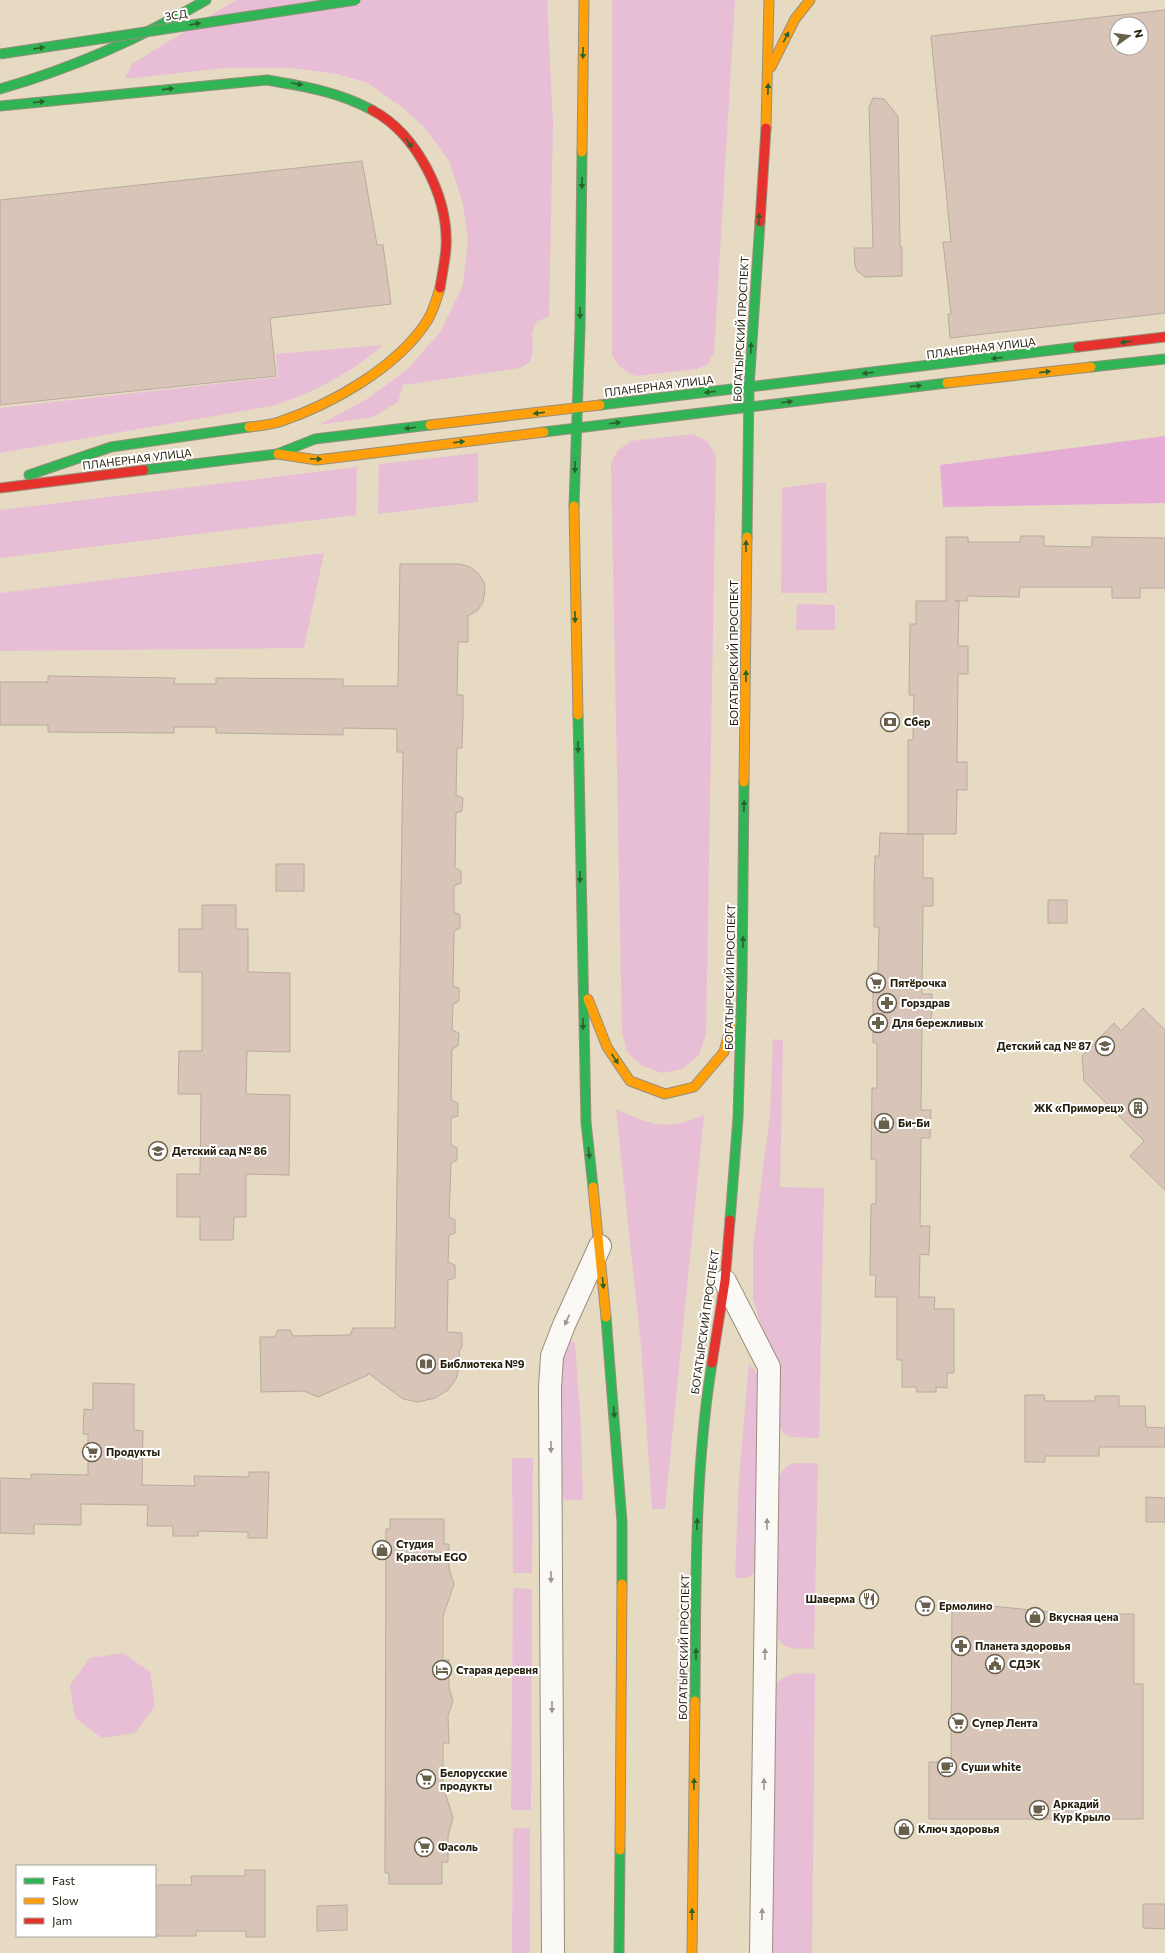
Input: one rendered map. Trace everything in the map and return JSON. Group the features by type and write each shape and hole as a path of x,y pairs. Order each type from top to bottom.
{"main road":[{"path":"175,19 184,0"},
{"path":"0,89 96,56 175,19 206,0"},
{"name":"ЗСД","path":"0,54 356,0"},
{"path":"578,0 584,14"},
{"path":"584,0 578,408 574,504 582,985 586,1122 600,1246 622,1522 619,1953"},
{"name":"БОГАТЫРСКИЙ ПРОСПЕКТ","path":"692,1953 697,1523 704,1413 725,1281 738,1118 742,981 748,407 768,72 769,0"},
{"path":"768,72 795,19 810,0"},
{"path":"0,106 267,80 310,86 356,102 385,117 406,138 431,174 442,206 446,247 440,289 427,321 398,355 365,381 338,397 311,410 277,423 111,447 0,486"},
{"name":"ПЛАНЕРНАЯ УЛИЦА","path":"277,454 315,439 1165,338"},
{"name":"ПЛАНЕРНАЯ УЛИЦА","path":"0,486 277,454 318,460 748,407 1165,359"},
{"path":"582,985 607,1047 630,1081 665,1094 694,1087 724,1052 742,981"}],"street":[{"path":"553,1953 550,1388 552,1356 564,1325 600,1246"},
{"path":"725,1281 769,1367 762,1953"}],"shaded area":[{"path":"236,0 547,0 553,124 549,317 537,321 532,333 533,350 530,362 520,368 403,385 398,402 373,417 319,425 367,399 408,369 441,331 463,285 468,240 463,204 449,161 425,128 403,108 368,83 337,74 292,68 224,68 125,79 132,64"},
{"path":"612,0 735,0 714,352 708,364 697,369 636,376 622,368 612,355"},
{"path":"383,345 356,366 330,382 272,406 0,453 0,408 278,377 276,354"},
{"path":"693,434 707,441 716,456 706,1034 699,1055 682,1069 662,1073 641,1065 627,1052 622,1032 611,464 617,451 631,441"},
{"path":"1165,436 1165,503 943,507 940,465"},
{"path":"478,453 478,502 378,514 379,464"},
{"path":"357,467 356,515 0,558 0,510"},
{"path":"826,482 827,593 781,593 782,488"},
{"path":"324,553 304,648 0,651 0,593"},
{"path":"797,604 835,605 835,630 796,630"},
{"path":"773,1039 783,1040 780,1187 824,1188 819,1438 790,1437 783,1433 778,1422 778,1362 761,1325 753,1299 753,1247 770,1115"},
{"path":"616,1109 640,1119 668,1125 704,1115 665,1509 652,1509 641,1346"},
{"path":"570,1341 575,1343 581,1430 583,1500 566,1500 560,1496 562,1367 565,1352"},
{"path":"749,1363 757,1374 755,1572 747,1578 735,1578 739,1478"},
{"path":"512,1458 533,1458 532,1573 513,1573"},
{"path":"798,1463 818,1463 814,1649 790,1648 782,1643 774,1632 777,1480 785,1468 789,1465"},
{"path":"513,1588 532,1589 531,1810 511,1810"},
{"path":"123,1653 150,1672 155,1706 135,1733 102,1738 75,1718 70,1685 90,1658"},
{"path":"797,1673 815,1674 812,1953 770,1953 771,1690 782,1678"},
{"path":"513,1828 530,1828 530,1953 512,1953"}],"building":[{"path":"1165,10 1165,313 950,338 948,314 951,314 943,242 951,242 931,36 1109,16 1109,56 1149,56 1149,16 1111,16"},
{"path":"873,98 884,99 898,116 900,247 902,247 902,276 865,277 857,271 855,265 854,248 873,248 869,107"},
{"path":"362,161 377,245 383,245 391,304 270,318 276,376 0,405 0,200"},
{"path":"1021,536 1044,536 1044,546 1092,547 1092,537 1165,538 1165,588 1140,588 1140,598 1112,598 1112,587 1020,587 1019,597 967,596 967,601 959,601 958,646 968,646 968,674 958,674 957,762 967,762 967,790 957,790 956,834 908,834 908,740 913,740 914,695 909,695 910,624 916,624 916,601 946,601 946,537 968,537 968,542 1020,542"},
{"path":"400,564 460,564 470,567 478,573 484,582 485,591 483,602 478,610 468,616 468,642 458,642 457,695 463,695 463,716 462,748 457,748 456,795 463,798 462,811 456,813 455,868 461,871 461,883 454,886 454,912 460,915 460,928 454,931 453,986 459,988 459,1001 453,1004 452,1030 459,1033 458,1046 452,1049 451,1100 458,1103 458,1116 451,1118 451,1145 457,1148 457,1160 451,1163 449,1217 455,1220 455,1233 449,1235 448,1262 455,1265 455,1278 448,1280 447,1332 462,1333 462,1347 459,1351 460,1364 456,1379 448,1390 435,1398 418,1402 403,1399 368,1373 368,1375 318,1397 304,1391 261,1392 260,1337 275,1337 278,1330 290,1330 293,1336 350,1335 353,1328 395,1328 403,752 397,752 397,729 343,728 343,735 216,733 216,727 174,727 174,733 48,732 48,725 0,725 0,682 48,682 48,676 175,678 174,684 216,684 216,678 343,679 343,686 398,686"},
{"path":"880,833 923,834 923,878 933,878 933,906 923,906 922,994 932,994 932,1008 931,1022 922,1022 921,1110 931,1110 930,1138 921,1138 920,1226 930,1226 929,1255 920,1254 919,1297 935,1297 934,1309 954,1309 954,1373 947,1373 947,1388 936,1387 936,1392 917,1392 916,1387 902,1387 902,1360 897,1360 897,1297 875,1297 876,1275 870,1275 871,1204 876,1204 876,1159 871,1159 872,1088 877,1088 877,1043 873,1043 873,972 878,972 879,927 874,927 874,886 875,856 879,856"},
{"path":"276,864 304,864 304,891 276,891"},
{"path":"1048,900 1067,900 1067,923 1048,923"},
{"path":"202,905 236,905 236,929 248,929 248,972 290,973 290,1052 247,1051 246,1094 290,1095 289,1175 246,1174 246,1217 234,1217 233,1240 200,1240 200,1217 177,1217 177,1174 200,1174 201,1094 178,1094 179,1051 202,1051 202,972 179,972 179,929 202,929"},
{"name":"ЖК «Приморец»","path":"1143,1008 1165,1030 1165,1190 1130,1156 1144,1141 1084,1081 1082,1056 1114,1023 1121,1031"},
{"path":"93,1383 134,1384 134,1430 143,1431 142,1485 195,1486 194,1476 249,1477 249,1472 269,1472 267,1538 248,1538 248,1532 198,1531 198,1536 173,1536 173,1526 147,1526 148,1505 81,1504 81,1525 34,1524 34,1534 0,1533 0,1478 31,1479 31,1474 88,1475 88,1434 83,1434 84,1409 93,1410"},
{"path":"1025,1395 1044,1395 1045,1401 1095,1401 1095,1396 1119,1396 1119,1406 1145,1406 1146,1427 1165,1428 1165,1447 1099,1447 1099,1456 1045,1456 1045,1462 1025,1462"},
{"path":"1146,1497 1165,1498 1165,1522 1146,1522"},
{"path":"390,1519 444,1519 444,1544 449,1544 449,1569 454,1584 443,1616 443,1660 449,1660 449,1688 453,1701 448,1716 449,1743 443,1743 443,1786 453,1818 448,1836 448,1862 442,1862 442,1884 389,1884 389,1873 385,1873 386,1529 390,1529"},
{"path":"952,1602 1070,1614 1134,1614 1134,1684 1143,1684 1143,1819 929,1819 929,1762 951,1762"},
{"path":"245,1870 265,1870 265,1937 246,1937 246,1931 196,1931 196,1936 156,1936 156,1885 192,1885 191,1876 245,1876"},
{"path":"1143,1904 1165,1904 1165,1929 1143,1928"},
{"path":"347,1905 347,1930 317,1931 317,1906"}],"traffic: fast":[{"path":"0,89 54,72 106,51 157,27 206,0"},
{"path":"0,54 356,0"},
{"path":"0,106 267,80 307,87 334,94 372,110"},
{"path":"574,506 580,328 582,152"},
{"path":"747,537 749,387 760,222"},
{"path":"600,405 1078,347"},
{"path":"1091,367 1165,359"},
{"path":"544,432 947,383"},
{"path":"144,470 277,454 315,439 430,425"},
{"path":"29,475 111,447 249,427"},
{"path":"578,715 586,1122 593,1187"},
{"path":"730,1220 738,1118 742,981 744,782"},
{"path":"606,1317 622,1522 622,1584"},
{"path":"695,1701 696,1574 699,1489 706,1405 712,1363"},
{"path":"619,1953 620,1850"}],"traffic: slow":[{"path":"582,152 584,0"},
{"path":"766,128 769,0"},
{"path":"771,67 795,19 810,0"},
{"path":"249,427 267,425 299,415 361,383 398,354 414,338 427,321 440,288"},
{"path":"947,383 1091,367"},
{"path":"430,425 600,405"},
{"path":"278,454 317,460 544,432"},
{"path":"574,506 578,715"},
{"path":"744,782 747,537"},
{"path":"588,999 607,1047 630,1081 665,1094 694,1087 724,1052 732,1021"},
{"path":"593,1187 606,1317"},
{"path":"620,1850 622,1584"},
{"path":"692,1953 695,1701"}],"traffic: jam":[{"path":"372,110 388,121 403,135 416,151 436,188 446,228 446,248 440,288"},
{"path":"760,222 766,128"},
{"path":"1078,347 1165,337"},
{"path":"0,488 144,470"},
{"path":"712,1363 725,1281 730,1220"}],"place":[{"name":"Сбер","path":"890,722"},
{"name":"Пятёрочка","path":"876,983"},
{"name":"Горздрав","path":"887,1003"},
{"name":"Для бережливых","path":"878,1023"},
{"name":"Детский сад № 87","path":"1105,1046"},
{"name":"ЖК «Приморец»","path":"1138,1108"},
{"name":"Би-Би","path":"884,1123"},
{"name":"Детский сад № 86","path":"158,1151"},
{"name":"Библиотека №9","path":"426,1364"},
{"name":"Продукты","path":"92,1452"},
{"name":"Студия Красоты EGO","path":"382,1550"},
{"name":"Шаверма","path":"869,1599"},
{"name":"Ермолино","path":"925,1606"},
{"name":"Вкусная цена","path":"1035,1617"},
{"name":"Планета здоровья","path":"961,1646"},
{"name":"СДЭК","path":"995,1664"},
{"name":"Старая деревня","path":"442,1670"},
{"name":"Супер Лента","path":"958,1723"},
{"name":"Суши white","path":"947,1767"},
{"name":"Белорусские продукты","path":"426,1779"},
{"name":"Аркадий Кур Крыло","path":"1039,1810"},
{"name":"Ключ здоровья","path":"904,1829"},
{"name":"Фасоль","path":"424,1847"}]}
